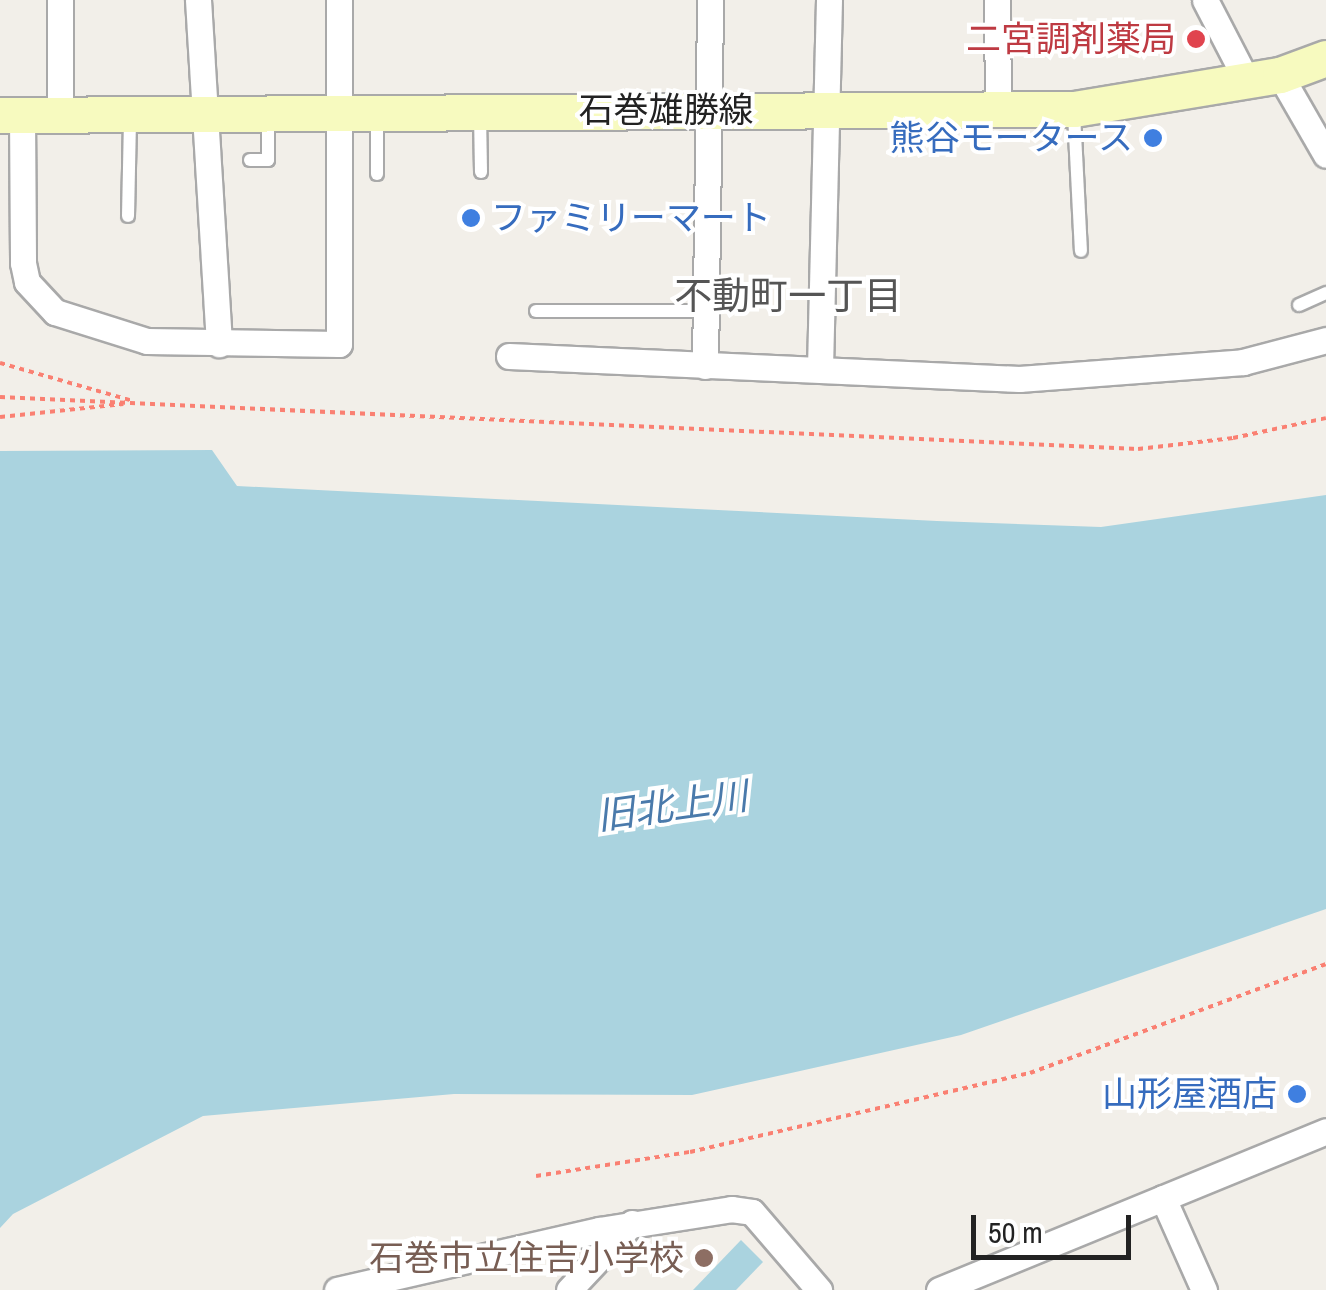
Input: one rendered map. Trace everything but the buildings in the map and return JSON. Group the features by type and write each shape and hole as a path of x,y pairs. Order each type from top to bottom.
{"main road":[{"name":"石巻雄勝線","path":"11,115 1074,109 1264,78 1326,58"}],"street":[{"path":"60,0 60,113"},
{"path":"198,0 201,111 219,344"},
{"path":"11,115 24,262 41,301 55,312 146,341 339,344 339,0"},
{"path":"705,366 710,0"},
{"path":"820,368 828,0"},
{"path":"998,0 998,109"},
{"path":"1205,0 1326,155"},
{"path":"509,356 1020,380 1243,362 1326,340"},
{"path":"946,1289 1151,1209 1326,1131"},
{"path":"1151,1209 1204,1290"},
{"path":"336,1290 646,1223 752,1212 818,1290"},
{"path":"569,1290 646,1223"}],"lane":[{"path":"1074,109 1081,251"},
{"path":"480,111 481,172"},
{"path":"250,160 268,160 268,112"},
{"path":"377,112 377,174"},
{"path":"128,216 130,114"},
{"path":"1299,305 1326,293"},
{"path":"536,311 708,310"}],"path":[{"path":"0,363 138,403"},
{"path":"0,397 1138,448 1234,438 1326,418"},
{"path":"0,417 138,403"},
{"path":"536,1176 690,1152 1030,1073 1326,964"}],"water":[{"name":"旧北上川","path":"212,450 237,486 937,521 1101,527 1326,495 1326,909 961,1035 692,1095 454,1094 203,1116 13,1214 0,1228 0,451"},
{"path":"741,1240 763,1262 736,1290 693,1290"}],"place":[{"name":"二宮調剤薬局","path":"1196,39"},
{"name":"熊谷モータース","path":"1153,138"},
{"name":"ファミリーマート","path":"471,218"},
{"name":"山形屋酒店","path":"1297,1094"},
{"name":"石巻市立住吉小学校","path":"704,1258"}],"district":[{"name":"不動町一丁目","path":"788,296"}]}
